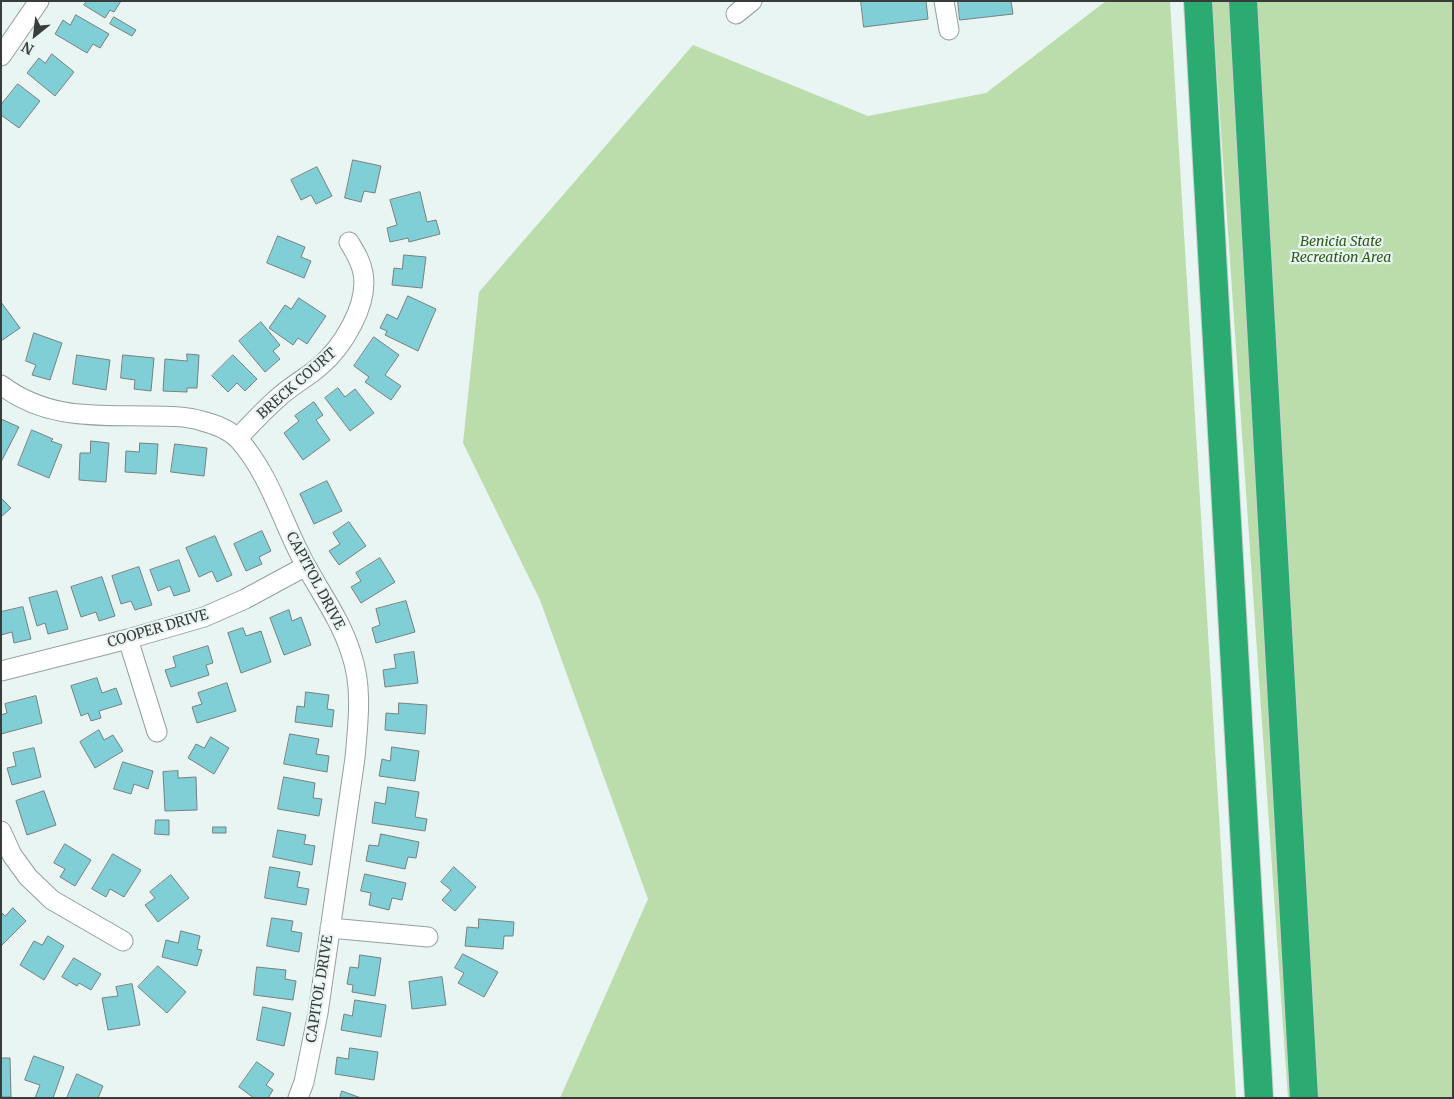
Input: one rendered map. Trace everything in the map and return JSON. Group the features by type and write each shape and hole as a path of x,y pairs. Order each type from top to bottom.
{"highway":[{"path":"1198,1 1258,1098"},
{"path":"1243,1 1304,1098"}],"street":[{"path":"1,56 39,1"},
{"path":"736,14 752,1"},
{"path":"944,1 949,30"},
{"name":"BRECK COURT","path":"238,438 279,397 320,366 341,345 355,320 362,293 364,275 360,260 349,242"},
{"name":"CAPITOL DRIVE","path":"1,386 33,404 64,413 171,416 201,420 226,430 238,438 257,465 270,489 306,566 333,609 352,653 358,683 359,716 355,758 318,1012 304,1082 298,1098"},
{"name":"COOPER DRIVE","path":"1,671 128,639 211,614 245,599 306,566"},
{"path":"128,639 157,732"},
{"path":"1,831 12,855 28,877 52,900 123,941"},
{"path":"330,928 428,936"}],"green space":[{"path":"1106,1 1170,1 1236,1098 560,1098 648,899 540,600 463,443 479,292 693,45 868,116 986,93"},
{"name":"Benicia State Recreation Area","path":"1212,1 1453,1 1453,1098 1288,1098"}],"building":[{"path":"87,1 121,1 114,12 110,10 105,18 84,5"},
{"path":"861,1 926,1 928,19 864,27"},
{"path":"958,1 1011,1 1013,14 960,20"},
{"path":"76,15 109,34 100,48 93,44 87,53 55,34 63,20 70,25"},
{"path":"114,17 136,30 132,36 110,24"},
{"path":"52,54 74,72 55,96 27,73 39,58 45,63"},
{"path":"18,84 40,101 19,128 1,115 1,105"},
{"path":"353,160 381,166 375,193 364,191 361,202 345,198"},
{"path":"317,167 332,196 316,204 311,195 301,200 291,180"},
{"path":"420,192 427,222 436,220 440,234 409,242 408,238 390,242 387,228 397,225 390,200"},
{"path":"278,236 305,247 301,257 311,261 304,278 267,263"},
{"path":"404,255 426,257 422,288 392,285 394,268 402,269"},
{"path":"408,296 436,309 418,351 385,335 387,331 380,328 387,314 397,319"},
{"path":"299,298 326,316 307,344 298,338 293,345 269,328 285,305 291,309"},
{"path":"1,302 20,328 1,341"},
{"path":"261,322 280,345 273,351 280,359 265,372 239,341"},
{"path":"34,333 62,343 50,380 32,375 36,365 26,361"},
{"path":"374,337 399,355 385,375 401,386 391,400 365,382 369,377 354,366"},
{"path":"187,354 199,355 197,388 187,388 187,392 163,391 165,359 187,361"},
{"path":"77,355 110,360 106,390 73,384"},
{"path":"123,355 154,358 151,391 134,389 135,380 121,378"},
{"path":"233,355 257,379 245,391 237,383 228,392 212,376"},
{"path":"338,388 345,397 355,389 374,413 350,431 325,398"},
{"path":"314,402 323,415 316,420 330,440 303,460 284,433 299,421 295,416"},
{"path":"1,419 19,427 1,462"},
{"path":"32,430 62,445 49,478 18,465"},
{"path":"91,441 109,443 106,482 79,480 80,453 90,453"},
{"path":"140,443 158,444 156,474 125,472 126,451 139,452"},
{"path":"175,444 207,448 204,476 171,472"},
{"path":"327,481 342,511 314,524 300,494"},
{"path":"1,498 11,508 1,517"},
{"path":"349,522 366,546 339,565 329,551 340,544 333,533"},
{"path":"262,531 271,551 259,557 262,564 246,571 234,544"},
{"path":"215,536 232,575 217,582 212,571 199,577 186,548"},
{"path":"380,558 395,582 361,603 351,587 361,581 356,573"},
{"path":"179,560 190,591 174,596 170,586 158,591 150,570"},
{"path":"139,567 152,605 135,610 131,601 121,604 112,576"},
{"path":"102,577 115,616 99,621 96,612 81,617 71,587"},
{"path":"57,591 68,629 48,634 45,623 37,626 29,598"},
{"path":"406,601 415,632 376,643 372,628 380,625 376,609"},
{"path":"23,607 31,639 14,643 12,632 1,635 1,612"},
{"path":"289,610 292,621 301,617 311,645 284,655 270,618"},
{"path":"243,628 246,636 261,631 271,662 241,673 228,633"},
{"path":"208,646 213,663 206,665 209,675 171,687 165,670 176,667 173,657"},
{"path":"414,652 418,683 385,687 383,670 396,668 394,655"},
{"path":"97,678 102,693 116,688 122,704 99,711 101,718 91,721 88,713 81,716 71,686"},
{"path":"227,683 236,711 197,723 192,707 202,704 198,693"},
{"path":"306,692 329,695 327,709 334,710 332,727 295,722 297,706 304,707"},
{"path":"36,696 42,723 1,734 1,715 7,713 5,704"},
{"path":"399,703 427,705 425,734 385,730 386,713 398,714"},
{"path":"99,730 104,740 113,735 123,751 95,768 80,742"},
{"path":"290,734 319,739 316,754 329,756 327,772 284,764"},
{"path":"211,737 229,748 214,774 188,758 196,744 204,748"},
{"path":"392,747 419,751 415,781 379,776 382,759 390,761"},
{"path":"34,748 41,777 12,785 7,768 16,766 13,753"},
{"path":"123,762 153,771 148,789 134,784 131,794 114,789"},
{"path":"178,771 178,778 196,777 197,810 165,811 163,772"},
{"path":"284,777 315,783 313,798 322,799 319,816 278,809"},
{"path":"388,787 419,792 415,817 427,819 425,831 372,823 375,802 385,804"},
{"path":"44,791 56,825 27,835 16,801"},
{"path":"156,820 169,820 169,835 155,834"},
{"path":"213,827 226,827 226,833 213,833"},
{"path":"278,830 306,835 304,844 315,846 312,865 273,857"},
{"path":"381,834 419,842 416,858 408,857 405,869 366,861 369,845 378,846"},
{"path":"65,844 91,860 75,886 60,877 65,869 54,863"},
{"path":"113,854 141,870 124,897 110,889 106,897 92,889"},
{"path":"270,867 300,872 297,887 309,889 306,905 265,898"},
{"path":"454,867 476,887 455,911 442,900 451,890 441,882"},
{"path":"365,874 406,883 402,900 392,898 389,910 369,905 371,893 361,891"},
{"path":"171,875 189,898 158,922 145,905 155,898 150,892"},
{"path":"13,908 26,921 1,946 1,912 5,916"},
{"path":"272,918 293,921 291,931 302,933 299,952 267,946"},
{"path":"479,919 514,922 513,936 504,936 503,949 465,946 467,927 478,928"},
{"path":"181,931 200,936 197,949 202,950 197,966 162,957 166,940 178,943"},
{"path":"48,936 64,946 44,980 20,965 34,941 42,945"},
{"path":"463,954 498,972 484,997 458,983 464,973 455,968"},
{"path":"360,955 381,958 375,996 352,992 353,985 347,984 350,967 358,968"},
{"path":"74,958 101,974 91,990 79,983 77,986 62,977"},
{"path":"158,966 186,992 167,1013 138,987"},
{"path":"257,967 286,970 285,979 296,981 293,1000 254,995"},
{"path":"442,977 446,1005 412,1009 409,982"},
{"path":"132,984 140,1025 108,1030 102,998 118,996 116,987"},
{"path":"355,1000 386,1005 381,1037 341,1030 344,1014 352,1016"},
{"path":"263,1007 291,1013 284,1046 257,1040"},
{"path":"350,1048 378,1052 374,1080 335,1074 337,1057 348,1059"},
{"path":"34,1056 64,1067 53,1098 35,1098 40,1085 25,1080"},
{"path":"1,1058 10,1058 11,1097 1,1097"},
{"path":"257,1062 274,1074 266,1085 273,1090 268,1098 254,1098 239,1087"},
{"path":"77,1074 103,1086 98,1098 67,1098"},
{"path":"342,1091 361,1098 340,1098"}]}
